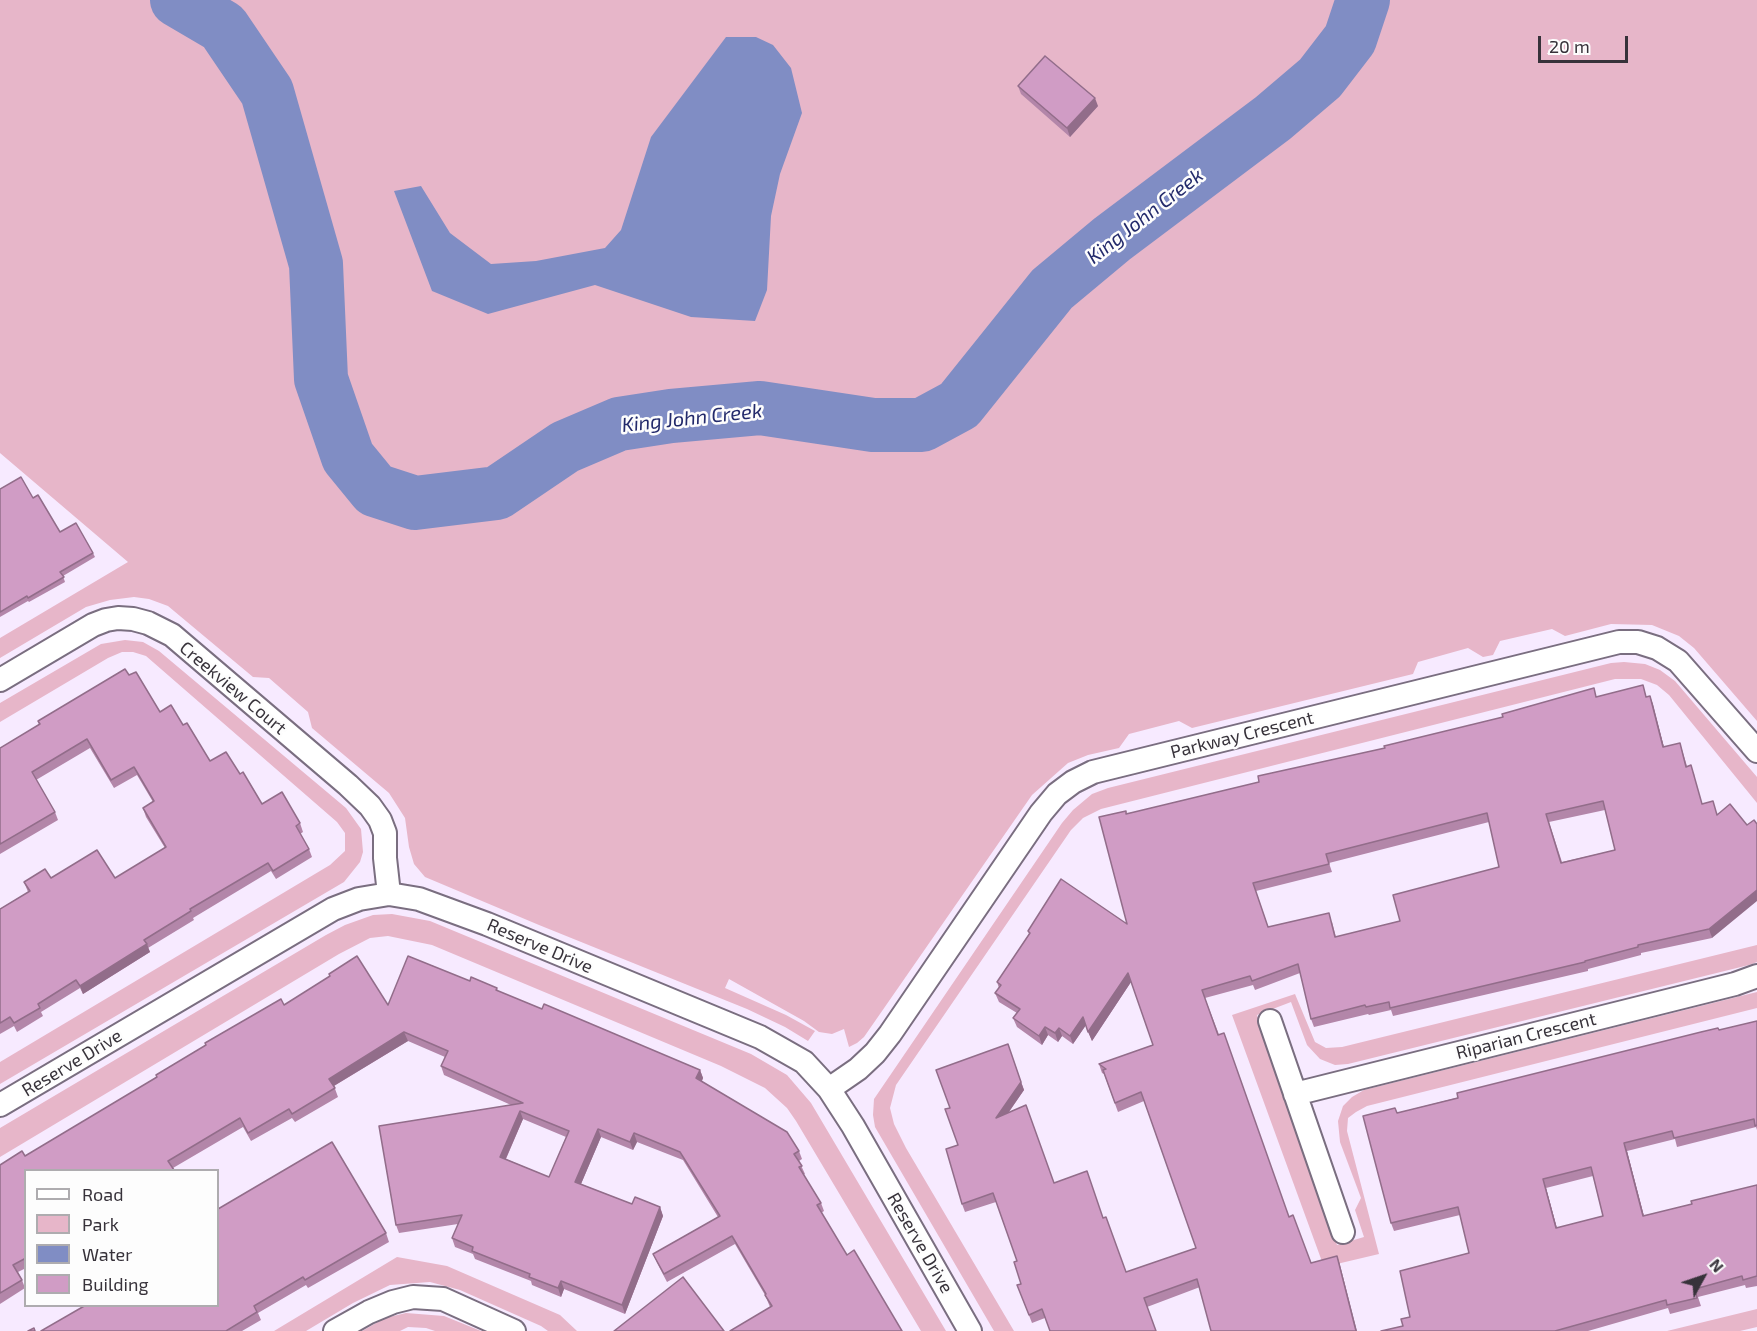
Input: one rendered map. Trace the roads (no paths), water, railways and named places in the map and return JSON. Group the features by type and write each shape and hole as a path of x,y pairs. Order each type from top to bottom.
{"street":[{"name":"Creekview Court","path":"0,680 93,625 106,620 133,619 148,623 172,635 370,806 380,820 385,833 389,894"},
{"name":"Parkway Crescent","path":"829,1089 858,1069 890,1034 1041,813 1057,794 1073,782 1094,772 1619,642 1638,642 1657,648 1678,661 1757,752"},
{"name":"Reserve Drive","path":"0,1105 333,909 358,899 389,894 419,899 456,912 760,1037 804,1062 829,1089 970,1331"},
{"name":"Riparian Crescent","path":"1295,1094 1735,984 1757,976"},
{"path":"1270,1021 1343,1232"},
{"path":"335,1331 369,1312 413,1296 443,1299 514,1331"}],"water":[{"path":"726,37 756,37 773,45 791,68 802,113 780,174 771,216 767,290 755,321 691,317 595,285 488,314 432,291 394,191 421,186 450,233 491,264 536,261 605,248 621,230 651,137"}],"waterway":[{"name":"King John Creek","path":"177,0 223,27 267,92 316,264 321,379 348,457 375,490 415,503 497,493 565,447 619,424 671,416 760,408 873,425 922,425 959,405 1052,289 1112,239 1273,118 1320,78 1350,39 1363,0"}]}
